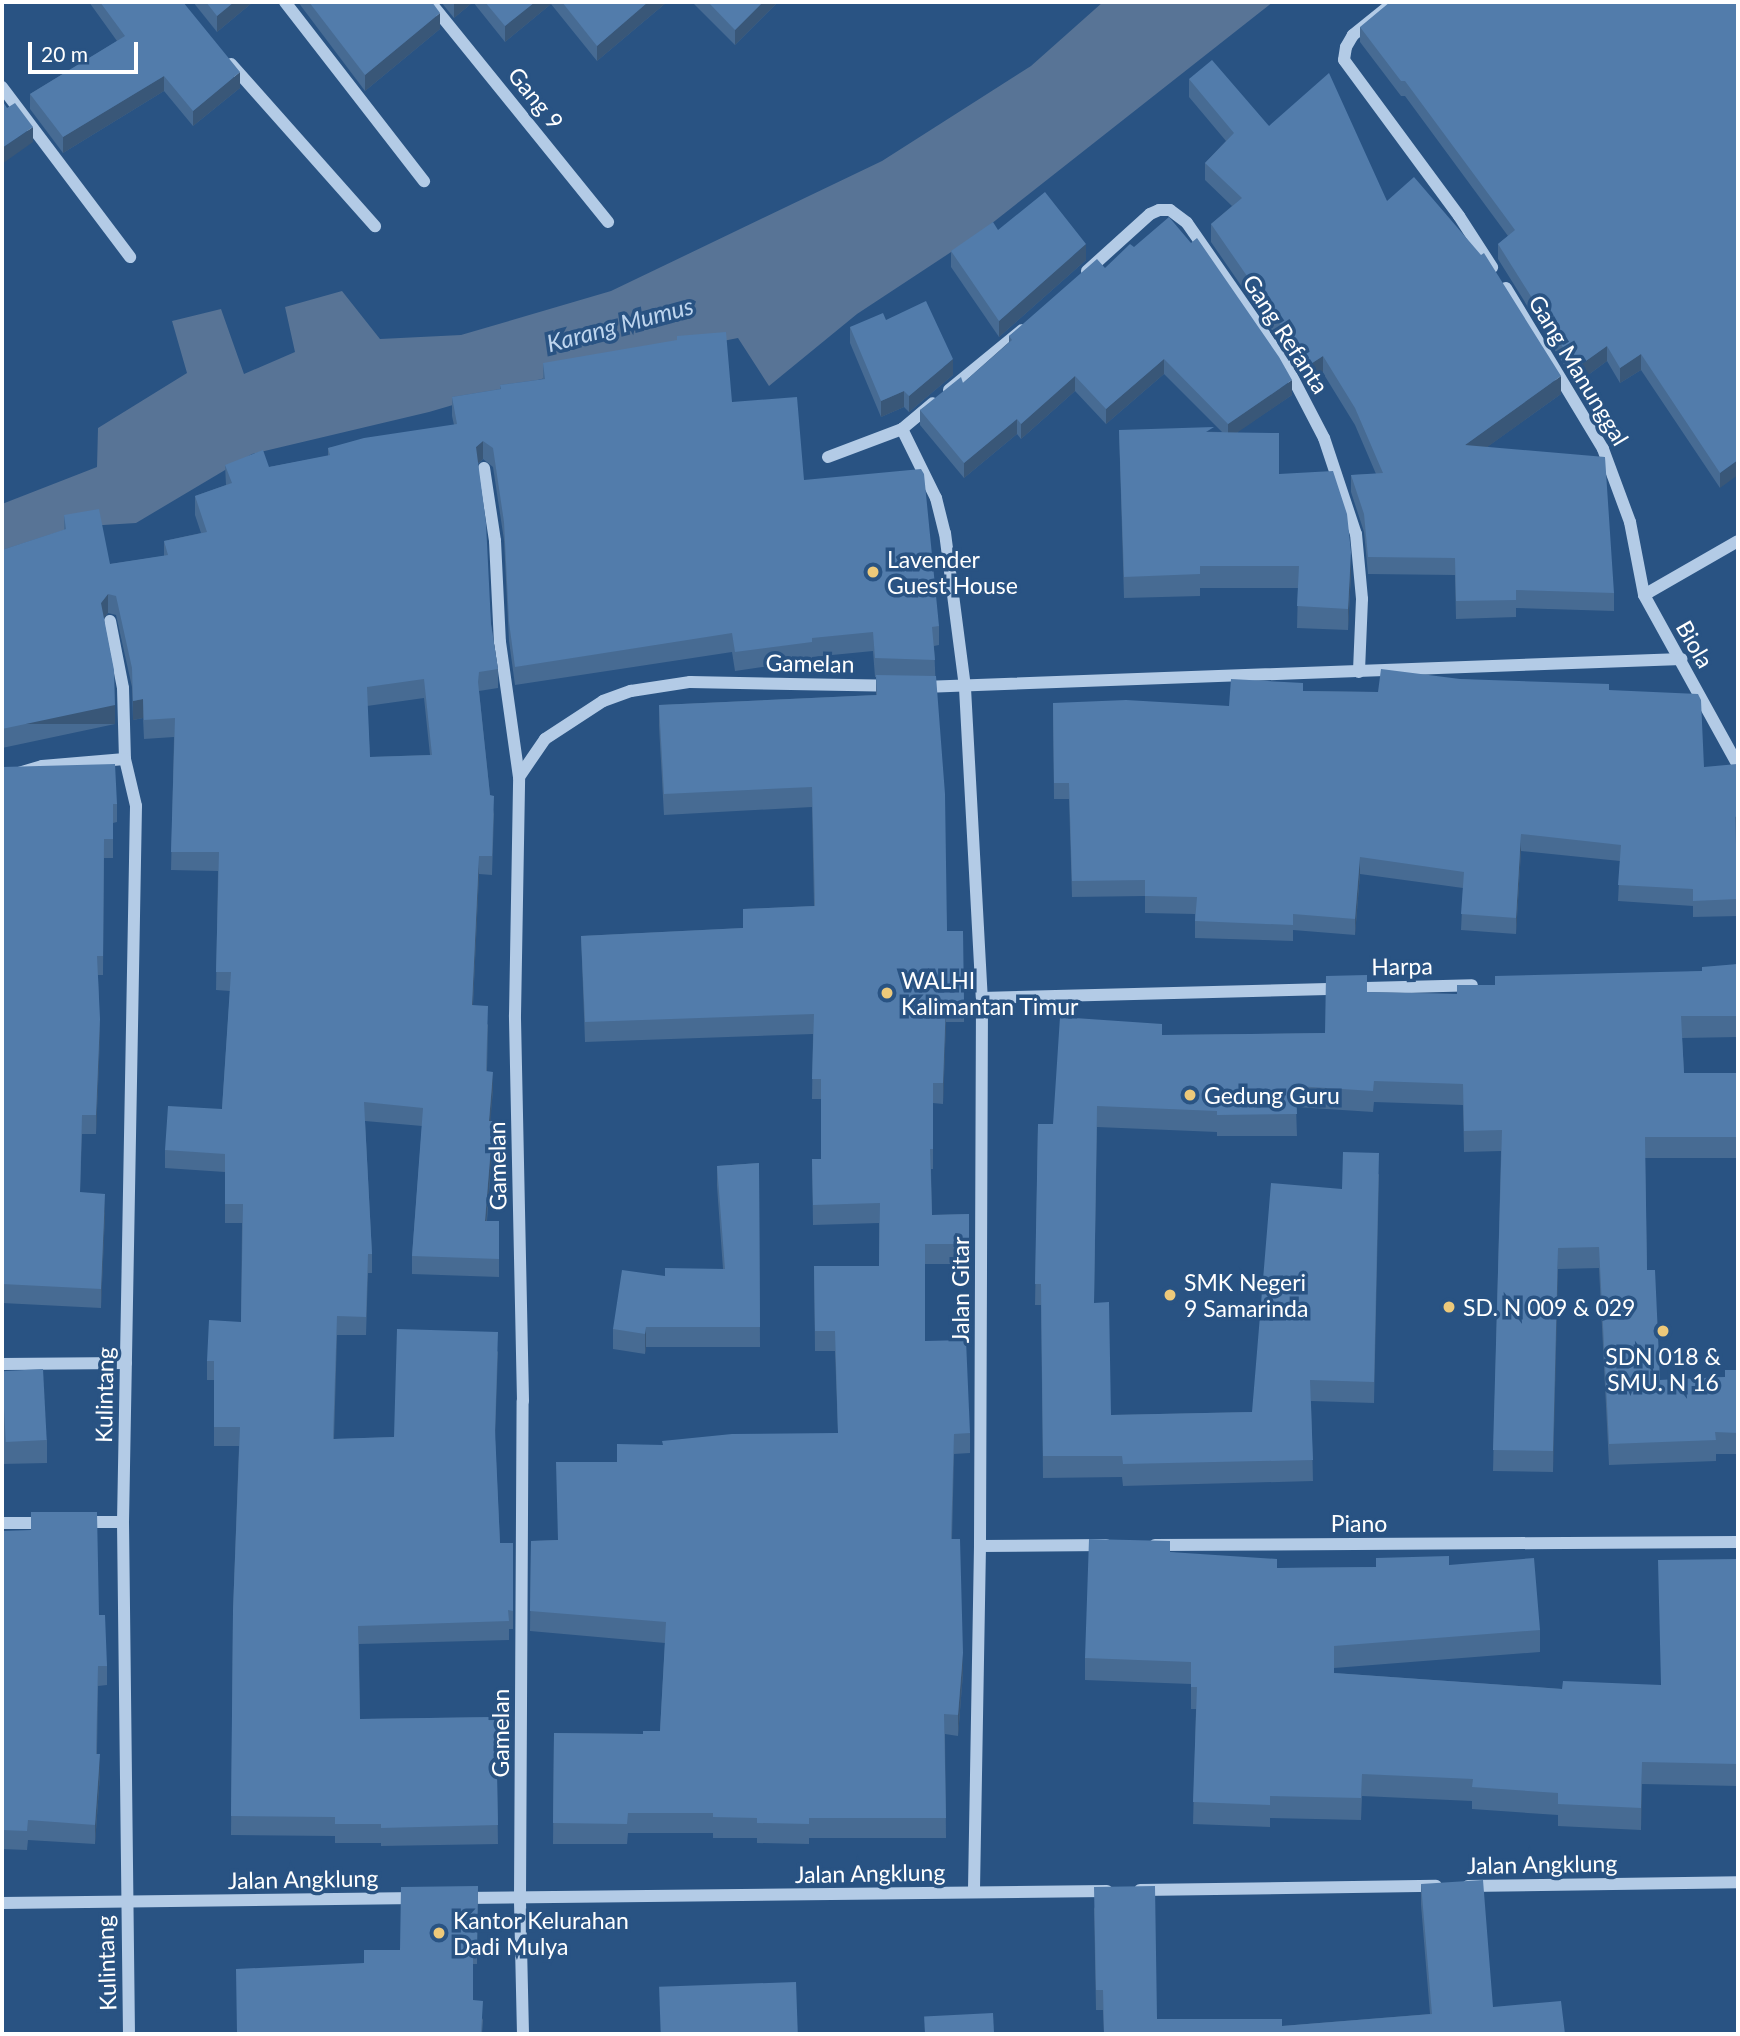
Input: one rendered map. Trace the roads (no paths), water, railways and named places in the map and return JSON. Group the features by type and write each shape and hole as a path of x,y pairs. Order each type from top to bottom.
{"street":[{"path":"285,2 424,181"},
{"name":"Gang 9","path":"430,2 608,222"},
{"name":"Gang Manunggal","path":"1394,2 1349,40 1343,55 1346,65 1459,216 1537,336 1595,433 1613,471 1630,522 1644,596 1656,618"},
{"path":"219,49 375,226"},
{"path":"2,87 130,257"},
{"name":"Gang Refanta","path":"1080,278 1128,230 1159,210 1170,210 1187,223 1287,367 1324,438 1356,534 1362,599 1359,672"},
{"path":"828,457 902,429 1029,323"},
{"name":"Jalan Gitar","path":"902,429 925,473 942,517 965,688 982,998 980,1546 974,1892"},
{"path":"484,468 495,541 500,642 519,777"},
{"path":"1644,596 1738,541"},
{"name":"Biola","path":"1656,618 1738,765"},
{"name":"Kulintang","path":"110,621 123,688 125,759 136,806 123,1522 125,1902 129,2034"},
{"name":"Gamelan","path":"523,2034 520,1897 523,1401 515,1015 519,777 545,739 603,701 631,691 690,682 965,688 1681,659"},
{"path":"2,778 42,766 125,759"},
{"name":"Harpa","path":"982,998 1491,985"},
{"path":"2,1364 126,1363"},
{"path":"2,1523 123,1522"},
{"name":"Piano","path":"1136,1545 1738,1542"},
{"path":"980,1546 1122,1545"},
{"name":"Jalan Angklung","path":"1460,1886 1738,1882"},
{"name":"Jalan Angklung","path":"452,1898 1446,1886"},
{"name":"Jalan Angklung","path":"2,1903 438,1898"}],"water":[{"name":"Karang Mumus","path":"1103,2 1273,2 977,235 857,314 769,386 738,338 562,373 429,412 252,454 136,523 71,527 2,558 2,504 97,467 98,428 187,373 172,321 221,309 244,374 295,352 285,307 342,291 380,339 461,335 611,291 882,161 1031,66"}],"place":[{"name":"Lavender Guest House","path":"873,572"},
{"name":"WALHI Kalimantan Timur","path":"887,993"},
{"name":"Gedung Guru","path":"1190,1095"},
{"name":"SMK Negeri 9 Samarinda","path":"1170,1295"},
{"name":"SD. N 009 & 029","path":"1449,1307"},
{"name":"SDN 018 & SMU. N 16","path":"1663,1331"},
{"name":"Kantor Kelurahan Dadi Mulya","path":"439,1933"}]}
